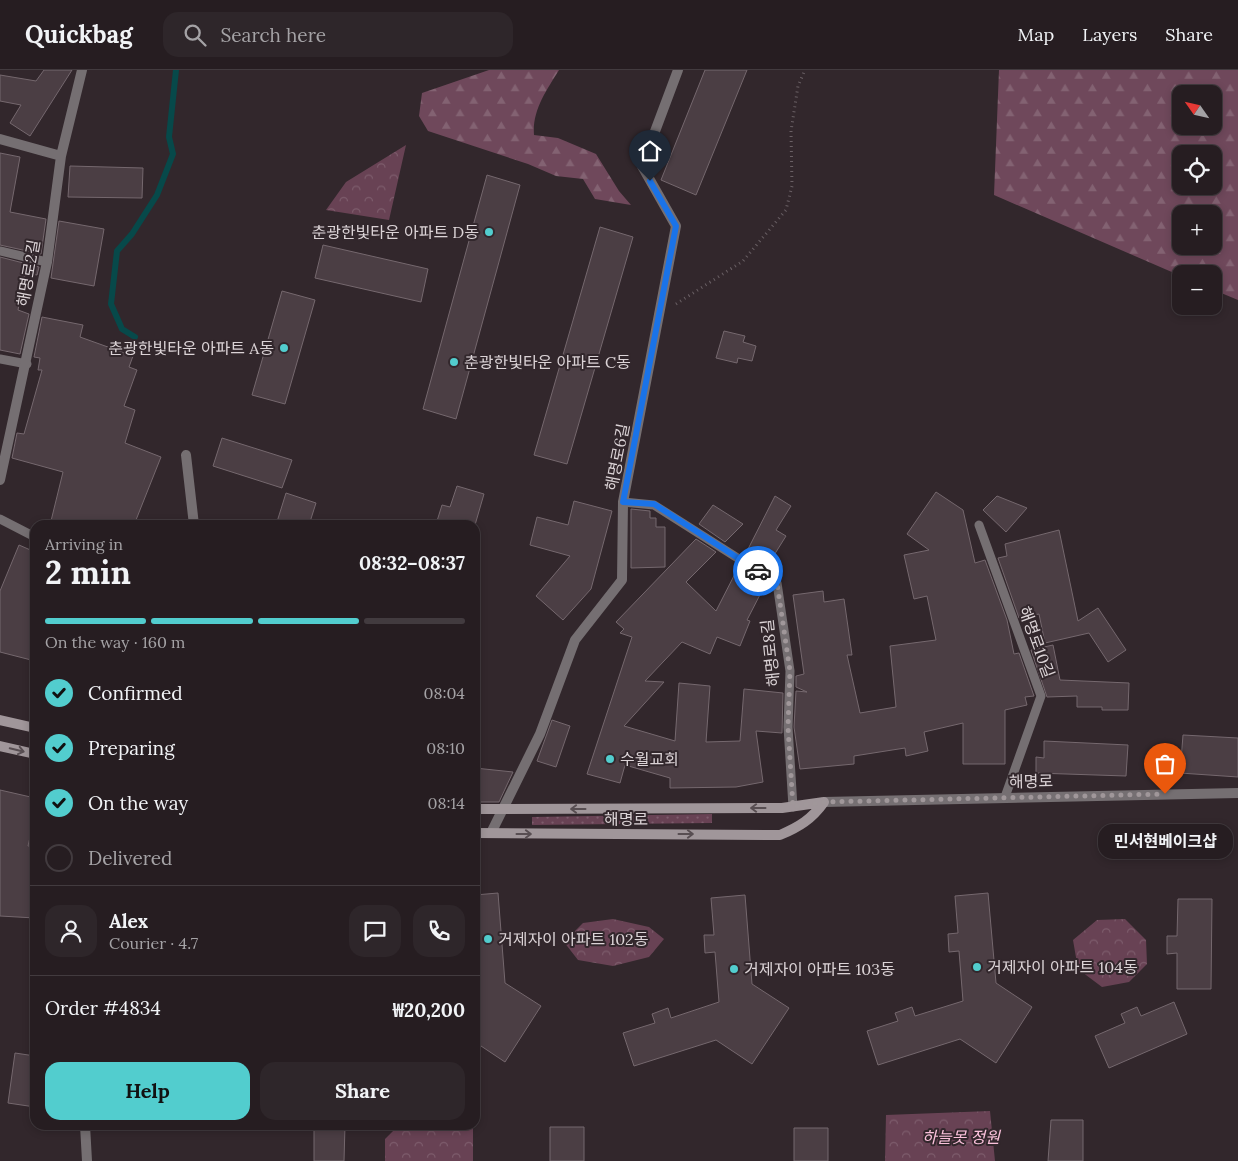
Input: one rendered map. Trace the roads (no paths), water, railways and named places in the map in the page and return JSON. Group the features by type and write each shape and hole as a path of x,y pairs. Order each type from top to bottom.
{"street":[{"name":"해명로2길","path":"0,480 47,262 61,156 82,70"},
{"name":"해명로6길","path":"491,833 540,734 575,640 622,580 623,502 676,226 642,166 678,70"},
{"path":"1,139 61,156"},
{"path":"186,455 193,520"},
{"path":"0,720 30,727"},
{"path":"0,746 30,753"},
{"name":"해명로","path":"480,809 793,807 824,802 1238,793"},
{"name":"해명로","path":"480,833 780,835 798,827 815,815 824,802"},
{"path":"85,1130 87,1161"}],"lane":[{"path":"0,251 47,262"},
{"path":"0,359 26,364"},
{"name":"해명로8길","path":"623,502 654,504 777,583 790,671 788,727 793,807"},
{"path":"0,519 30,534"},
{"name":"해명로10길","path":"979,526 1042,696 1005,797"}],"waterway":[{"path":"135,337 122,329 111,304 117,251 132,234 157,195 173,154 169,137 176,70"}],"place":[{"name":"춘광한빛타운 아파트 D동","path":"489,232"},
{"name":"춘광한빛타운 아파트 A동","path":"284,348"},
{"name":"춘광한빛타운 아파트 C동","path":"454,362"},
{"name":"수월교회","path":"610,759"},
{"name":"민서현베이크샵","path":"1165,794"},
{"name":"거제자이 아파트 102동","path":"488,939"},
{"name":"거제자이 아파트 104동","path":"977,967"},
{"name":"거제자이 아파트 103동","path":"734,969"}],"park label":[{"name":"하늘못 정원","path":"961,1137"}]}
